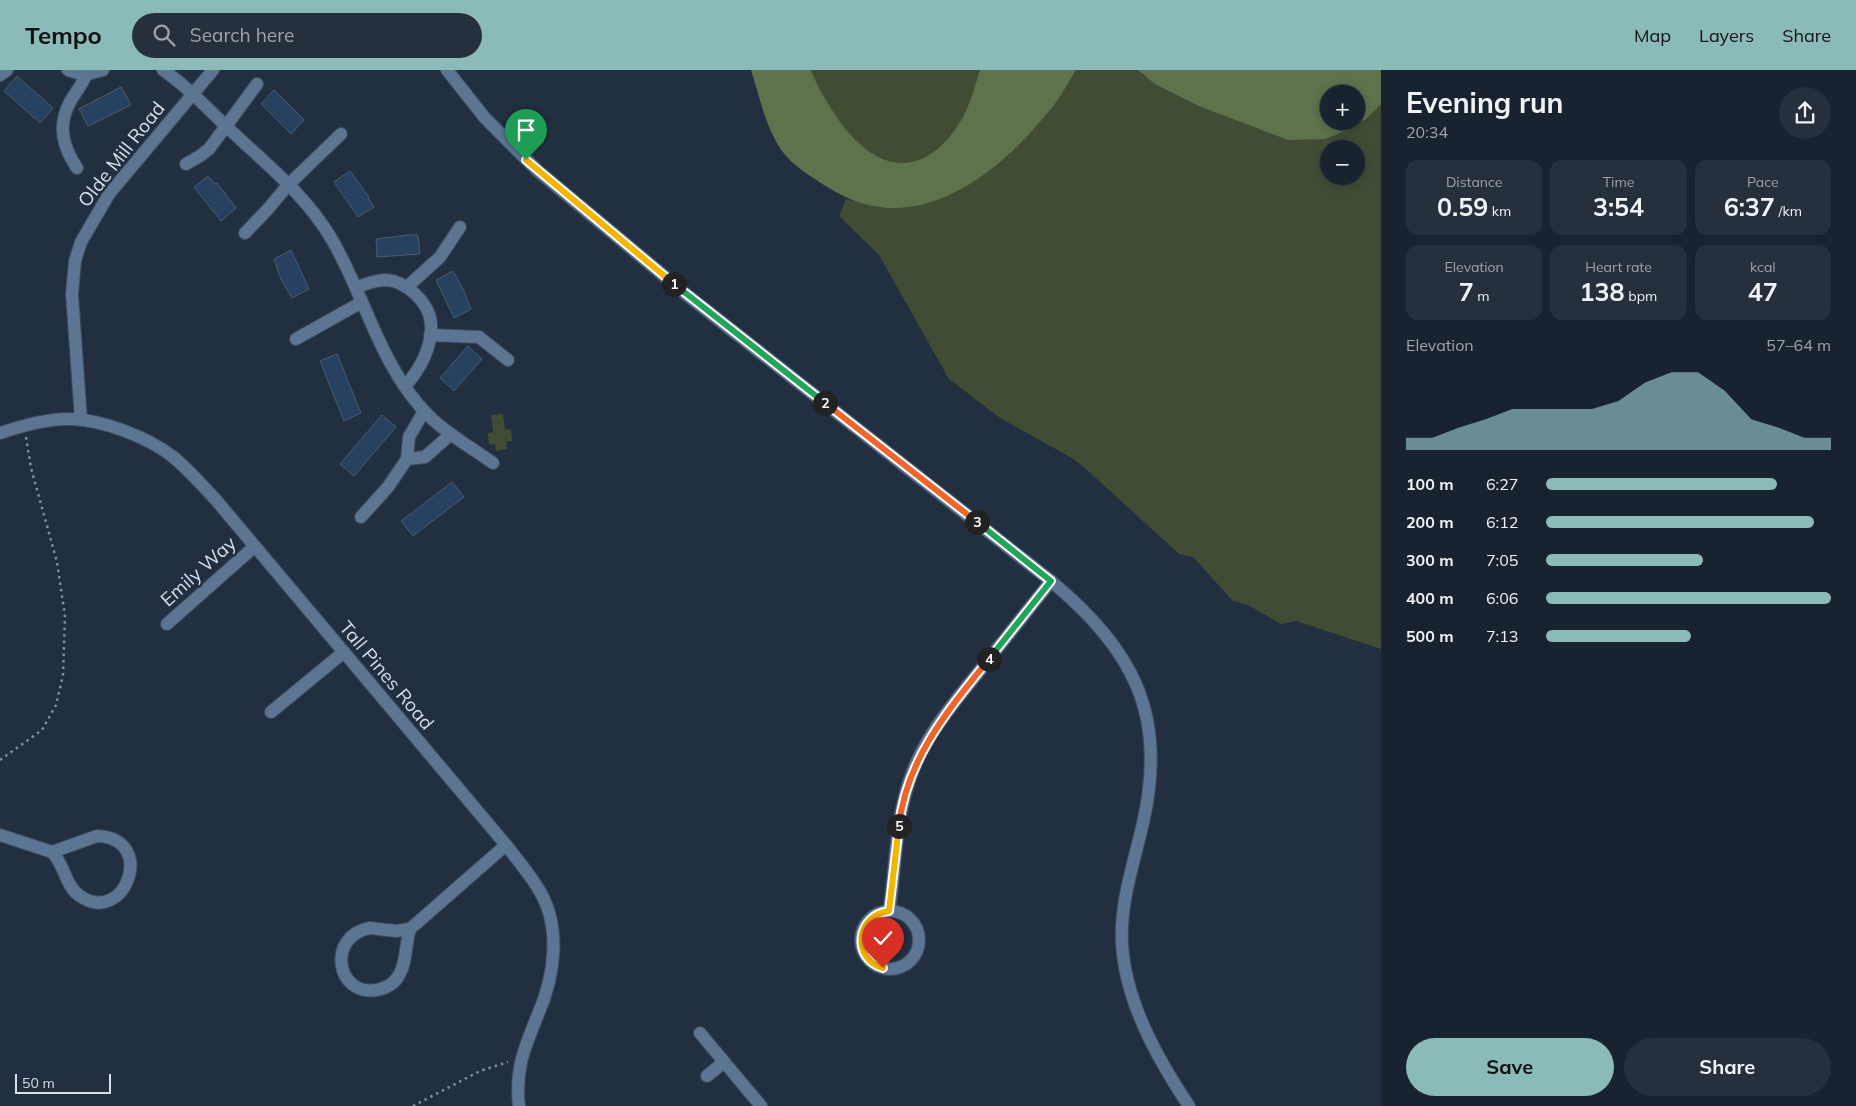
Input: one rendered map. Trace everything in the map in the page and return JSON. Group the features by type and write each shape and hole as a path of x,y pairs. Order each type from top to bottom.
{"street":[{"path":"0,75 7,70"},
{"path":"68,70 86,75 103,70"},
{"path":"162,70 192,94 288,184 313,211 324,227 356,288 381,344 405,386 424,411 451,434 493,463"},
{"name":"Olde Mill Road","path":"81,420 80,380 72,308 73,273 78,251 87,229 109,194 213,70"},
{"path":"447,70 485,118 538,171 687,294 1051,581 1093,620 1118,651 1136,684 1146,713 1152,750 1150,787 1126,894 1122,934 1124,960 1130,986 1144,1024 1183,1104"},
{"path":"77,168 65,148 62,130 68,108 86,75"},
{"path":"186,164 209,149 257,84"},
{"path":"245,233 268,210 288,184 341,134"},
{"path":"407,287 440,257 460,227"},
{"path":"356,288 372,282 387,280 407,287 421,301 428,313 431,322 430,335 421,363 405,386"},
{"path":"296,339 362,302"},
{"path":"430,335 462,335 481,338 508,360"},
{"path":"361,517 388,487 407,459 409,437 424,411"},
{"name":"Tall Pines Road","path":"0,433 24,426 62,420 81,420 130,434 171,456 216,500 506,845 537,886 544,899 550,920 553,943 553,964 549,984 520,1062 519,1106"},
{"path":"407,459 425,457 451,434"},
{"name":"Emily Way","path":"167,624 254,547"},
{"path":"889,911 902,806 921,752 930,736 961,694 1051,581"},
{"path":"271,712 344,652"},
{"path":"0,835 52,852 59,861 72,888 84,899 94,902 110,900 123,890 129,881 131,865 128,855 121,846 102,836 91,837 77,844 52,852"},
{"path":"410,930 396,931 370,928 355,933 348,940 341,954 341,964 347,978 359,988 369,990 380,990 393,982 402,969 410,930 506,845"},
{"path":"889,911 899,912 908,916 917,928 919,938 918,947 911,960 903,966 888,969 870,962 862,950 861,940 862,930 867,921 879,913 889,911"},
{"path":"700,1033 761,1106"},
{"path":"707,1076 724,1062"}],"path":[{"path":"0,760 42,730 50,719 56,705 63,675 65,616 57,562 30,468 24,426"},
{"path":"413,1106 502,1062 520,1062"}],"shaded area":[{"path":"751,70 811,70 826,100 847,131 863,147 880,157 897,163 914,162 931,154 947,139 966,111 980,70 1076,70 1057,101 1028,135 1005,158 979,178 951,194 922,205 892,208 861,203 829,188 792,162 782,151 771,132"},
{"path":"807,70 982,70 968,114 931,160 884,168 843,134"},
{"path":"1068,70 1146,70 1254,127 1283,136 1365,130 1365,115 1381,103 1381,649 1296,621 1281,624 1248,605 1233,601 1193,557 1179,554 1085,468 1072,458 1000,418 949,379 879,255 839,216 846,199 883,207"},
{"path":"1138,70 1381,70 1381,104 1365,120 1365,85 1320,85 1320,130 1347,130 1325,139 1288,140 1199,106 1155,84"},
{"path":"503,414 505,430 511,429 512,441 506,442 507,449 496,451 495,444 489,445 488,433 493,432 491,415"}],"building":[{"path":"17,76 53,108 40,123 4,91"},
{"path":"121,87 131,105 88,126 79,109"},
{"path":"274,90 304,120 291,134 261,104"},
{"path":"350,171 374,207 358,217 334,182"},
{"path":"208,176 215,184 217,183 236,208 221,221 194,187"},
{"path":"418,235 420,254 377,257 376,239"},
{"path":"291,250 309,289 292,298 281,279 274,259"},
{"path":"453,271 471,309 454,318 436,280"},
{"path":"468,346 482,359 454,391 440,378"},
{"path":"337,354 361,413 344,421 320,361"},
{"path":"382,415 396,427 354,476 340,464"},
{"path":"452,482 464,497 413,536 401,521"}],"route":[{"path":"526,160 687,294 1051,581 961,694 930,736 921,752 902,806 889,911 879,913 867,921 861,935 861,945 864,954 874,965 883,968"}]}
